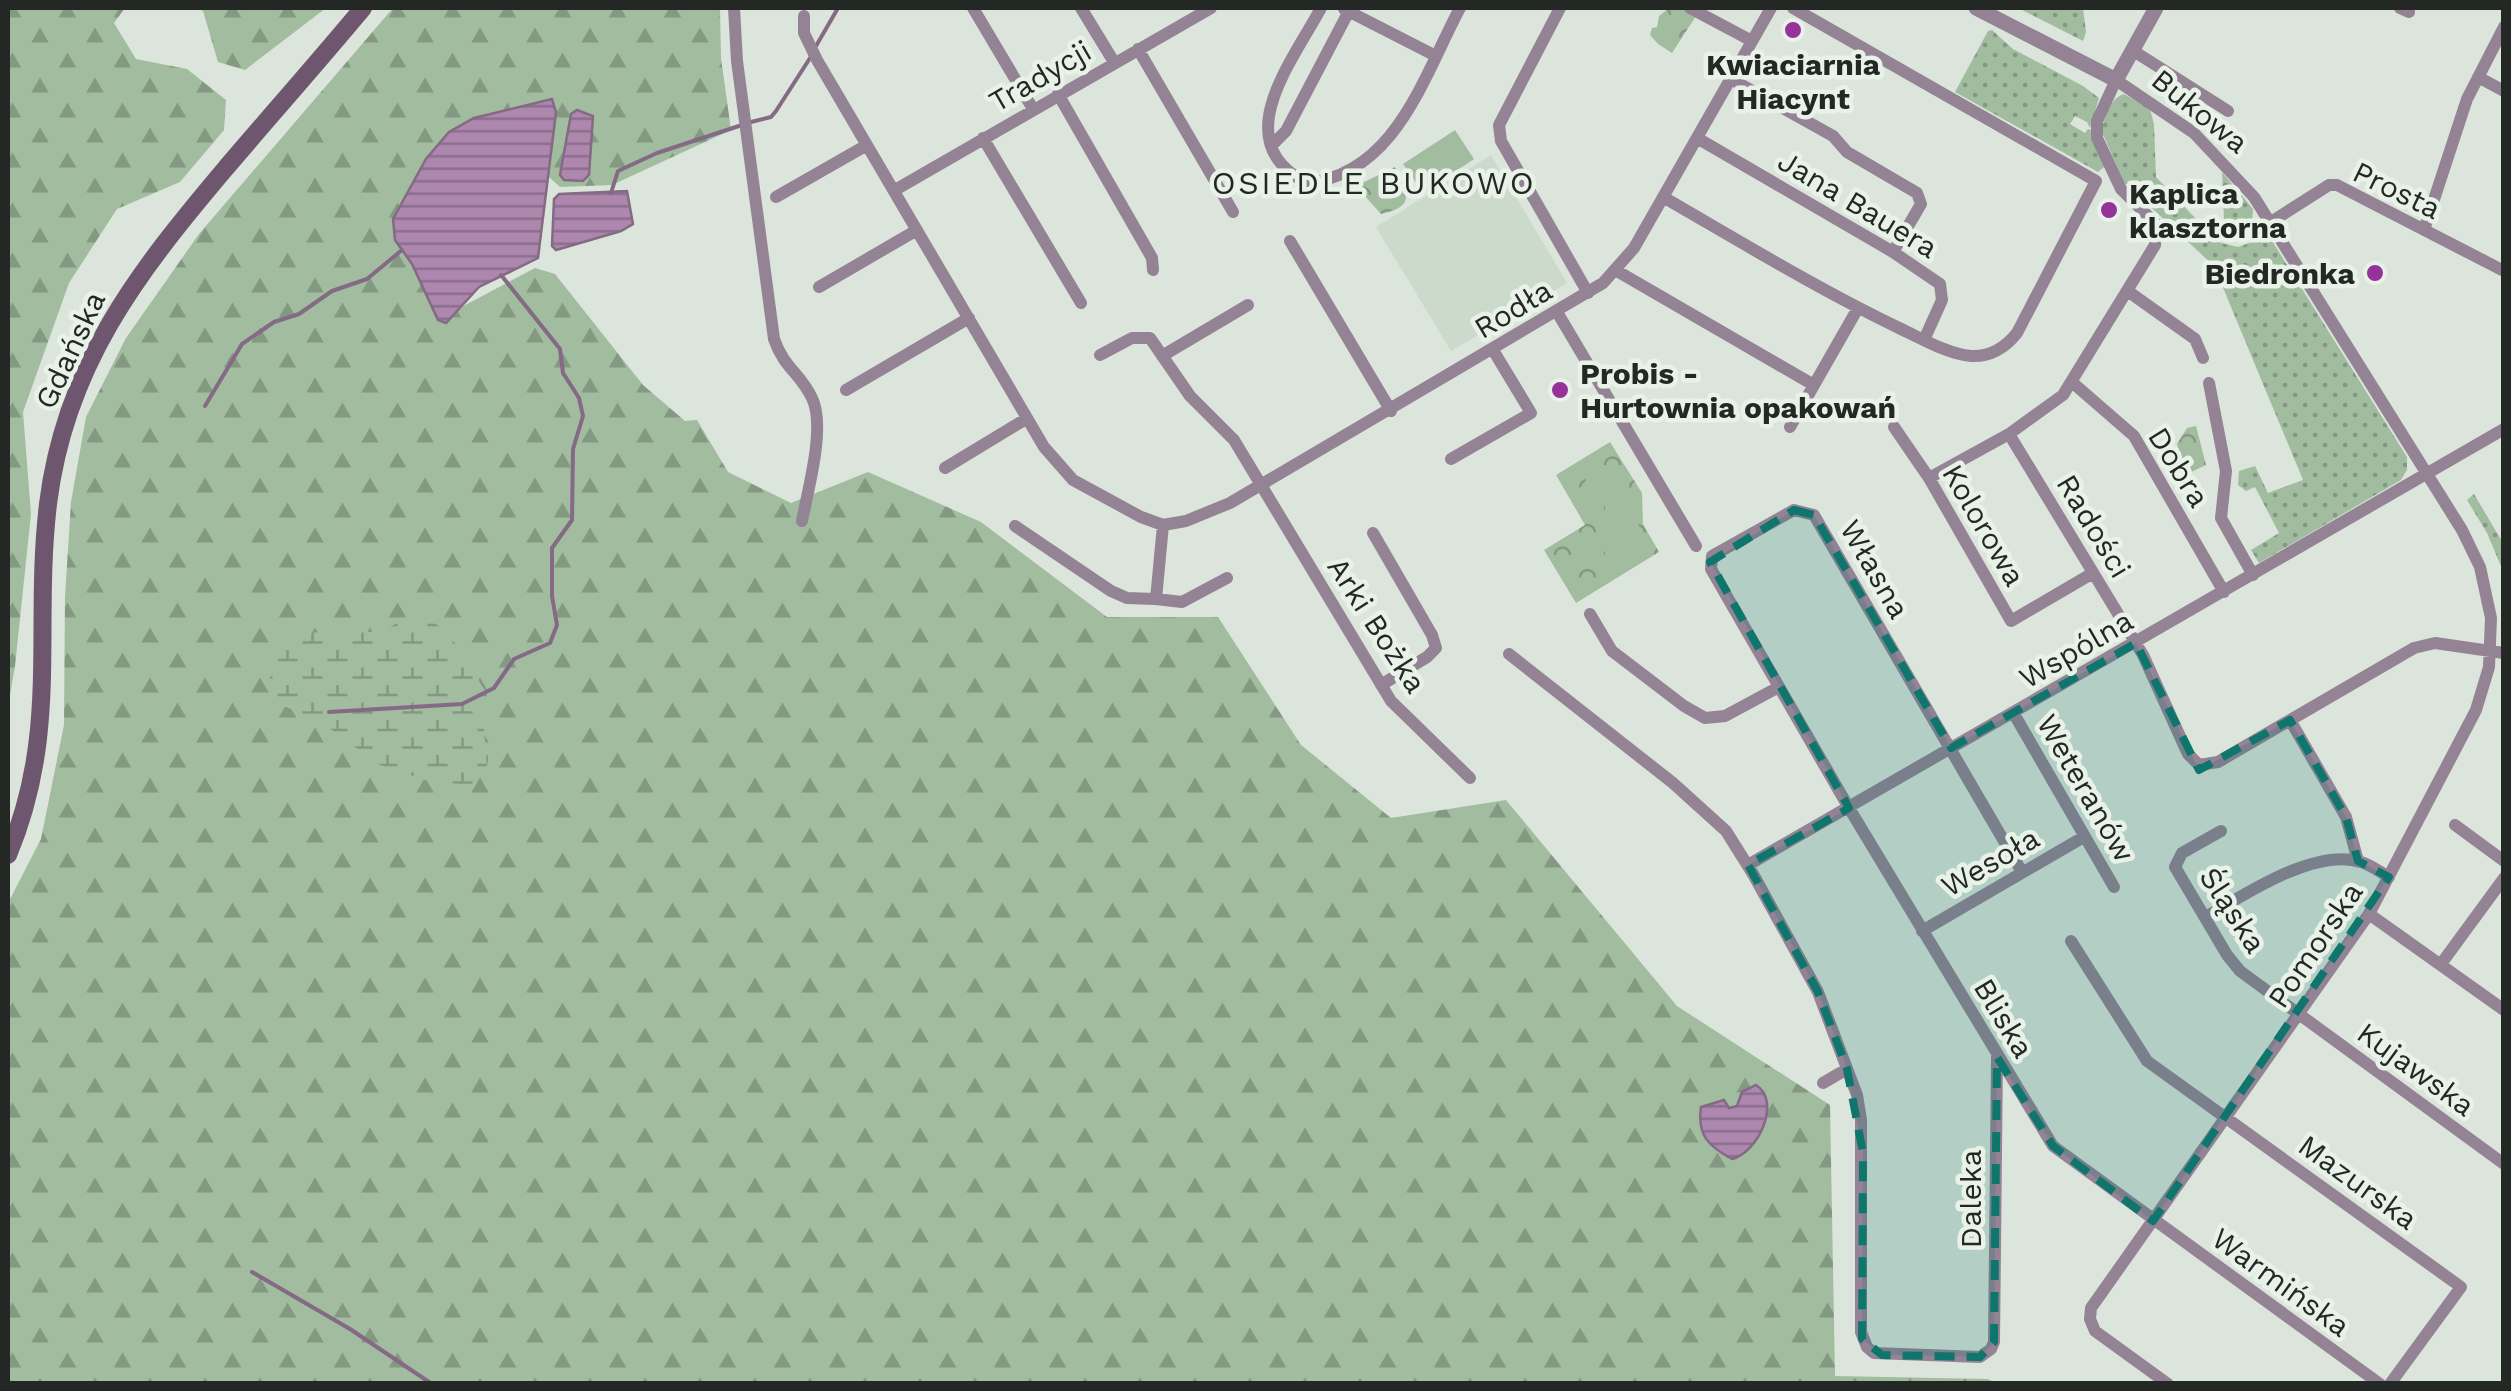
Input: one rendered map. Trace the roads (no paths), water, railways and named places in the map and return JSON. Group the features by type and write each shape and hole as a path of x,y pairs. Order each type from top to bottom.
{"main road":[{"name":"Gdańska","path":"8,855 37,761 44,698 46,517 58,446 75,391 104,329 150,260 363,8"}],"street":[{"path":"734,8 737,61 774,339 781,360 816,408 816,443 802,521"},
{"path":"973,8 1033,109"},
{"path":"1080,8 1114,62"},
{"name":"Tradycji","path":"895,190 1211,8"},
{"path":"1321,8 1268,110 1266,124 1272,146 1286,169 1308,183 1340,176 1369,159 1388,141 1460,8"},
{"path":"1560,8 1499,125 1501,141 1588,293"},
{"path":"1690,8 1752,41"},
{"name":"Rodła","path":"1163,525 1203,516 1260,486 1557,312 1617,271 1771,8"},
{"path":"1663,197 1858,308 1924,340 1964,355 1991,354 2006,346 2017,333 2096,181 1793,8"},
{"name":"Bukowa","path":"1976,8 2116,80 2194,133 2236,174 2271,222 2426,473"},
{"path":"1928,478 2009,434 2049,406 2072,383 2155,245 2158,232 2152,218 2122,189 2098,138 2097,121 2156,8"},
{"path":"1272,146 1286,130 1346,10 1434,55"},
{"path":"804,16 804,33 817,60 1026,419 1059,467 1072,480 1163,525 1156,599"},
{"path":"2424,230 2478,77 2504,27"},
{"path":"1138,48 1233,212"},
{"name":"Bukowa","path":"2132,50 2228,111"},
{"path":"2478,77 2504,90"},
{"path":"1731,79 1833,136 1847,152 1916,193 1921,204 1893,252"},
{"path":"1058,94 1152,258 1152,270"},
{"path":"983,138 1081,303"},
{"name":"Jana Bauera","path":"1697,138 1893,252 1940,284 1942,300 1924,340"},
{"path":"776,196 867,146"},
{"name":"Prosta","path":"2271,222 2333,184 2504,271"},
{"path":"819,288 918,230"},
{"path":"1290,241 1391,411"},
{"path":"1617,271 1812,384"},
{"path":"2128,292 2195,339 2203,358"},
{"path":"1100,355 1141,336 1150,338 1162,356 1248,305"},
{"path":"1790,428 1858,308"},
{"path":"1557,312 1696,546"},
{"path":"846,390 969,318"},
{"path":"1451,460 1531,413 1493,350"},
{"name":"Arki Bożka","path":"1162,356 1190,396 1234,440 1391,701 1470,778"},
{"name":"Dobra","path":"2072,383 2134,436 2224,592"},
{"path":"2209,384 2226,471 2222,518 2253,575"},
{"path":"945,468 1026,419"},
{"name":"Kolorowa","path":"1894,427 2011,621 2092,573"},
{"name":"Wspólna","path":"1748,865 2504,429"},
{"name":"Radości","path":"2009,434 2136,644 2188,754 2200,765 2218,762 2290,720"},
{"name":"Pomorska","path":"2168,1384 2096,1331 2090,1319 2091,1308 2369,914 2476,710 2497,652 2480,567 2426,473"},
{"name":"Własna","path":"1712,556 1794,510 1814,515 2022,872"},
{"path":"1015,526 1126,598 1182,602 1227,578"},
{"path":"1373,533 1436,648 1427,658 1381,684"},
{"name":"Bliska","path":"1712,556 1711,569 1778,688 2044,1134 2061,1154 2153,1221"},
{"path":"1590,614 1612,650 1705,718 1725,716 1778,688"},
{"path":"2358,860 2346,817 2290,720 2414,648 2435,643 2497,652"},
{"path":"1508,654 1700,805 1726,831 1818,992 1847,1069 1823,1083"},
{"name":"Weteranów","path":"2014,714 2082,838 2114,887"},
{"path":"2455,825 2504,861"},
{"name":"Śląska","path":"2221,830 2182,853 2176,867 2240,971 2298,1015"},
{"name":"Wesoła","path":"1922,931 2082,838"},
{"path":"2206,918 2280,874 2334,861 2358,860 2389,877"},
{"path":"2441,964 2504,878"},
{"path":"2369,914 2504,1010"},
{"name":"Mazurska","path":"2070,941 2146,1062 2461,1287 2390,1384"},
{"name":"Kujawska","path":"2298,1015 2504,1164"},
{"name":"Daleka","path":"1847,1069 1856,1095 1863,1153 1862,1339 1874,1353 1882,1355 1973,1357 1986,1354 1994,1342 1997,1056"},
{"path":"1996,1114 2009,1104 2026,1105"},
{"name":"Warmińska","path":"2153,1221 2380,1384"}],"waterway":[{"path":"816,46 838,8"},
{"path":"751,122 771,117 812,55"},
{"path":"611,193 618,171 657,153 742,125"},
{"path":"205,406 242,344 274,322 299,314 332,291 367,279 402,250"},
{"path":"329,712 462,704 494,688 514,659 550,643 557,625 552,596 552,548 572,520 573,449 583,416 579,398 563,373 560,349 501,275"},
{"path":"252,1272 350,1329 432,1384"}],"place":[{"name":"Kwiaciarnia Hiacynt","path":"1793,30"},
{"name":"Kaplica klasztorna","path":"2109,210"},
{"name":"Biedronka","path":"2375,273"},
{"name":"Probis - Hurtownia opakowań","path":"1560,390"}],"district":[{"name":"OSIEDLE BUKOWO","path":"1374,183"}]}
